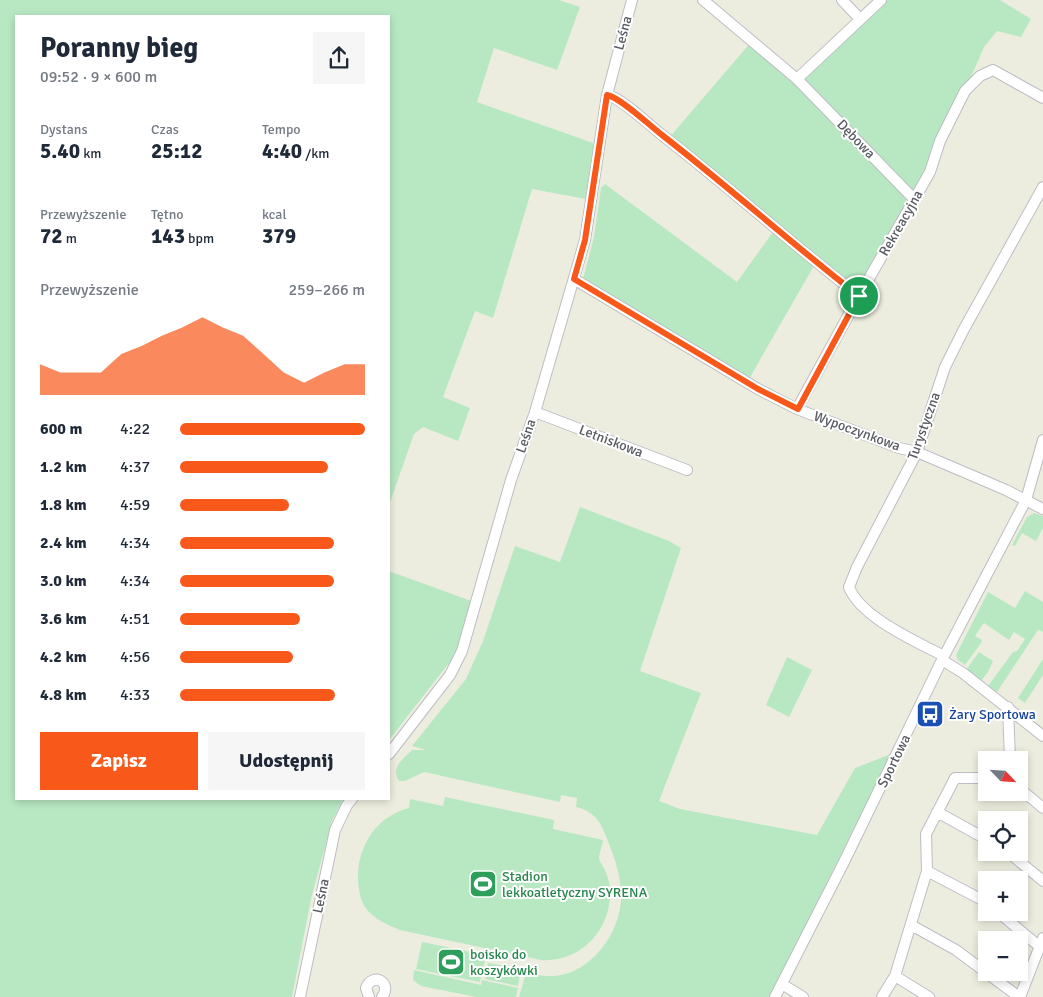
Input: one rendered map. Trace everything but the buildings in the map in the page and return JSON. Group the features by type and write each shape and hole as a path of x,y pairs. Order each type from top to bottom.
{"street":[{"name":"Leśna","path":"390,753 450,675 462,651 511,480 535,412 585,240 607,95 632,0"},
{"name":"Dębowa","path":"703,0 797,79 914,199"},
{"path":"842,0 860,19"},
{"path":"797,79 881,0"},
{"name":"Rekreacyjna","path":"798,409 859,296 930,172 940,141 964,91 980,76 993,70 1043,98"},
{"path":"607,95 623,104 710,172 813,260 859,296"},
{"name":"Turystyczna","path":"943,658 886,626 857,601 848,587 917,452 945,367 1043,187"},
{"name":"Wypoczynkowa","path":"574,279 758,389 798,409 899,448 917,452 1006,490 1043,509"},
{"name":"Letniskowa","path":"535,412 687,470"},
{"name":"Sportowa","path":"775,997 844,862 943,658 1026,500 1043,440"},
{"path":"943,658 1042,734"},
{"path":"1008,707 1010,751"},
{"path":"882,997 895,976 927,871 926,834 955,778 978,778"},
{"path":"1028,796 1043,808"},
{"name":"Leśna","path":"300,997 335,830 351,800"},
{"path":"937,812 978,835"},
{"path":"1019,861 1043,881"},
{"path":"927,871 978,896"},
{"path":"911,925 956,950 1020,997 1041,942 1011,921"},
{"path":"895,976 929,997"},
{"path":"369,997 366,988 369,982 375,980 381,981 385,986 385,993 382,997"},
{"path":"782,984 803,997"}],"green space":[{"path":"0,0 559,0 580,7 557,70 494,48 477,102 599,145 591,200 532,189 493,318 475,311 443,397 470,408 458,441 423,427 414,434 390,502 390,15 15,15 15,800 342,800 332,821 311,899 292,997 0,997"},
{"path":"881,0 1000,0 1031,19 1021,37 997,31 984,47 930,172 859,296 668,139 752,41 797,79"},
{"path":"605,184 737,282 775,229 815,264 749,379 583,279 594,237 601,188"},
{"path":"580,507 669,541 681,548 640,671 701,693 659,801 680,809 817,835 855,768 891,754 769,997 519,997 526,973 549,976 576,970 599,952 608,940 619,914 621,885 614,858 601,825 589,812 576,807 577,798 561,795 560,802 424,772 405,781 399,781 397,776 396,772 399,764 412,750 426,750 412,746 466,679 483,641 515,546 560,562"},
{"path":"1034,513 1043,516 1043,528 1036,541 1022,533 1015,546 1012,545 1027,517"},
{"path":"390,571 474,602 460,649 390,739"},
{"path":"1025,591 1043,602 1043,632 1038,630 997,692 988,686 1025,639 1014,632 1009,640 984,623 975,636 982,640 981,643 965,665 958,660 956,655 988,592 1015,608"},
{"path":"979,652 993,661 981,681 966,670"},
{"path":"787,657 812,670 789,717 766,705"},
{"path":"1043,659 1043,675 1025,703 1018,698"},
{"path":"445,797 554,820 553,829 603,840 599,859 608,878 609,906 599,931 590,941 580,950 568,956 541,960 400,930 372,915 363,904 358,881 361,857 370,835 387,818 409,808 410,799 443,806"},
{"name":"boisko do koszykówki","path":"422,942 486,955 480,982 416,969"},
{"path":"488,963 521,969 518,986 485,979"},
{"path":"414,970 481,985 482,980 518,988 516,997 476,997 421,986 413,980"}],"place":[{"name":"Żary Sportowa","path":"930,714"},
{"name":"Stadion lekkoatletyczny SYRENA","path":"483,884"},
{"name":"boisko do koszykówki","path":"451,962"}],"route":[{"path":"607,95 623,104 710,172 859,296 798,409 758,389 574,279 585,240 607,95"}]}
